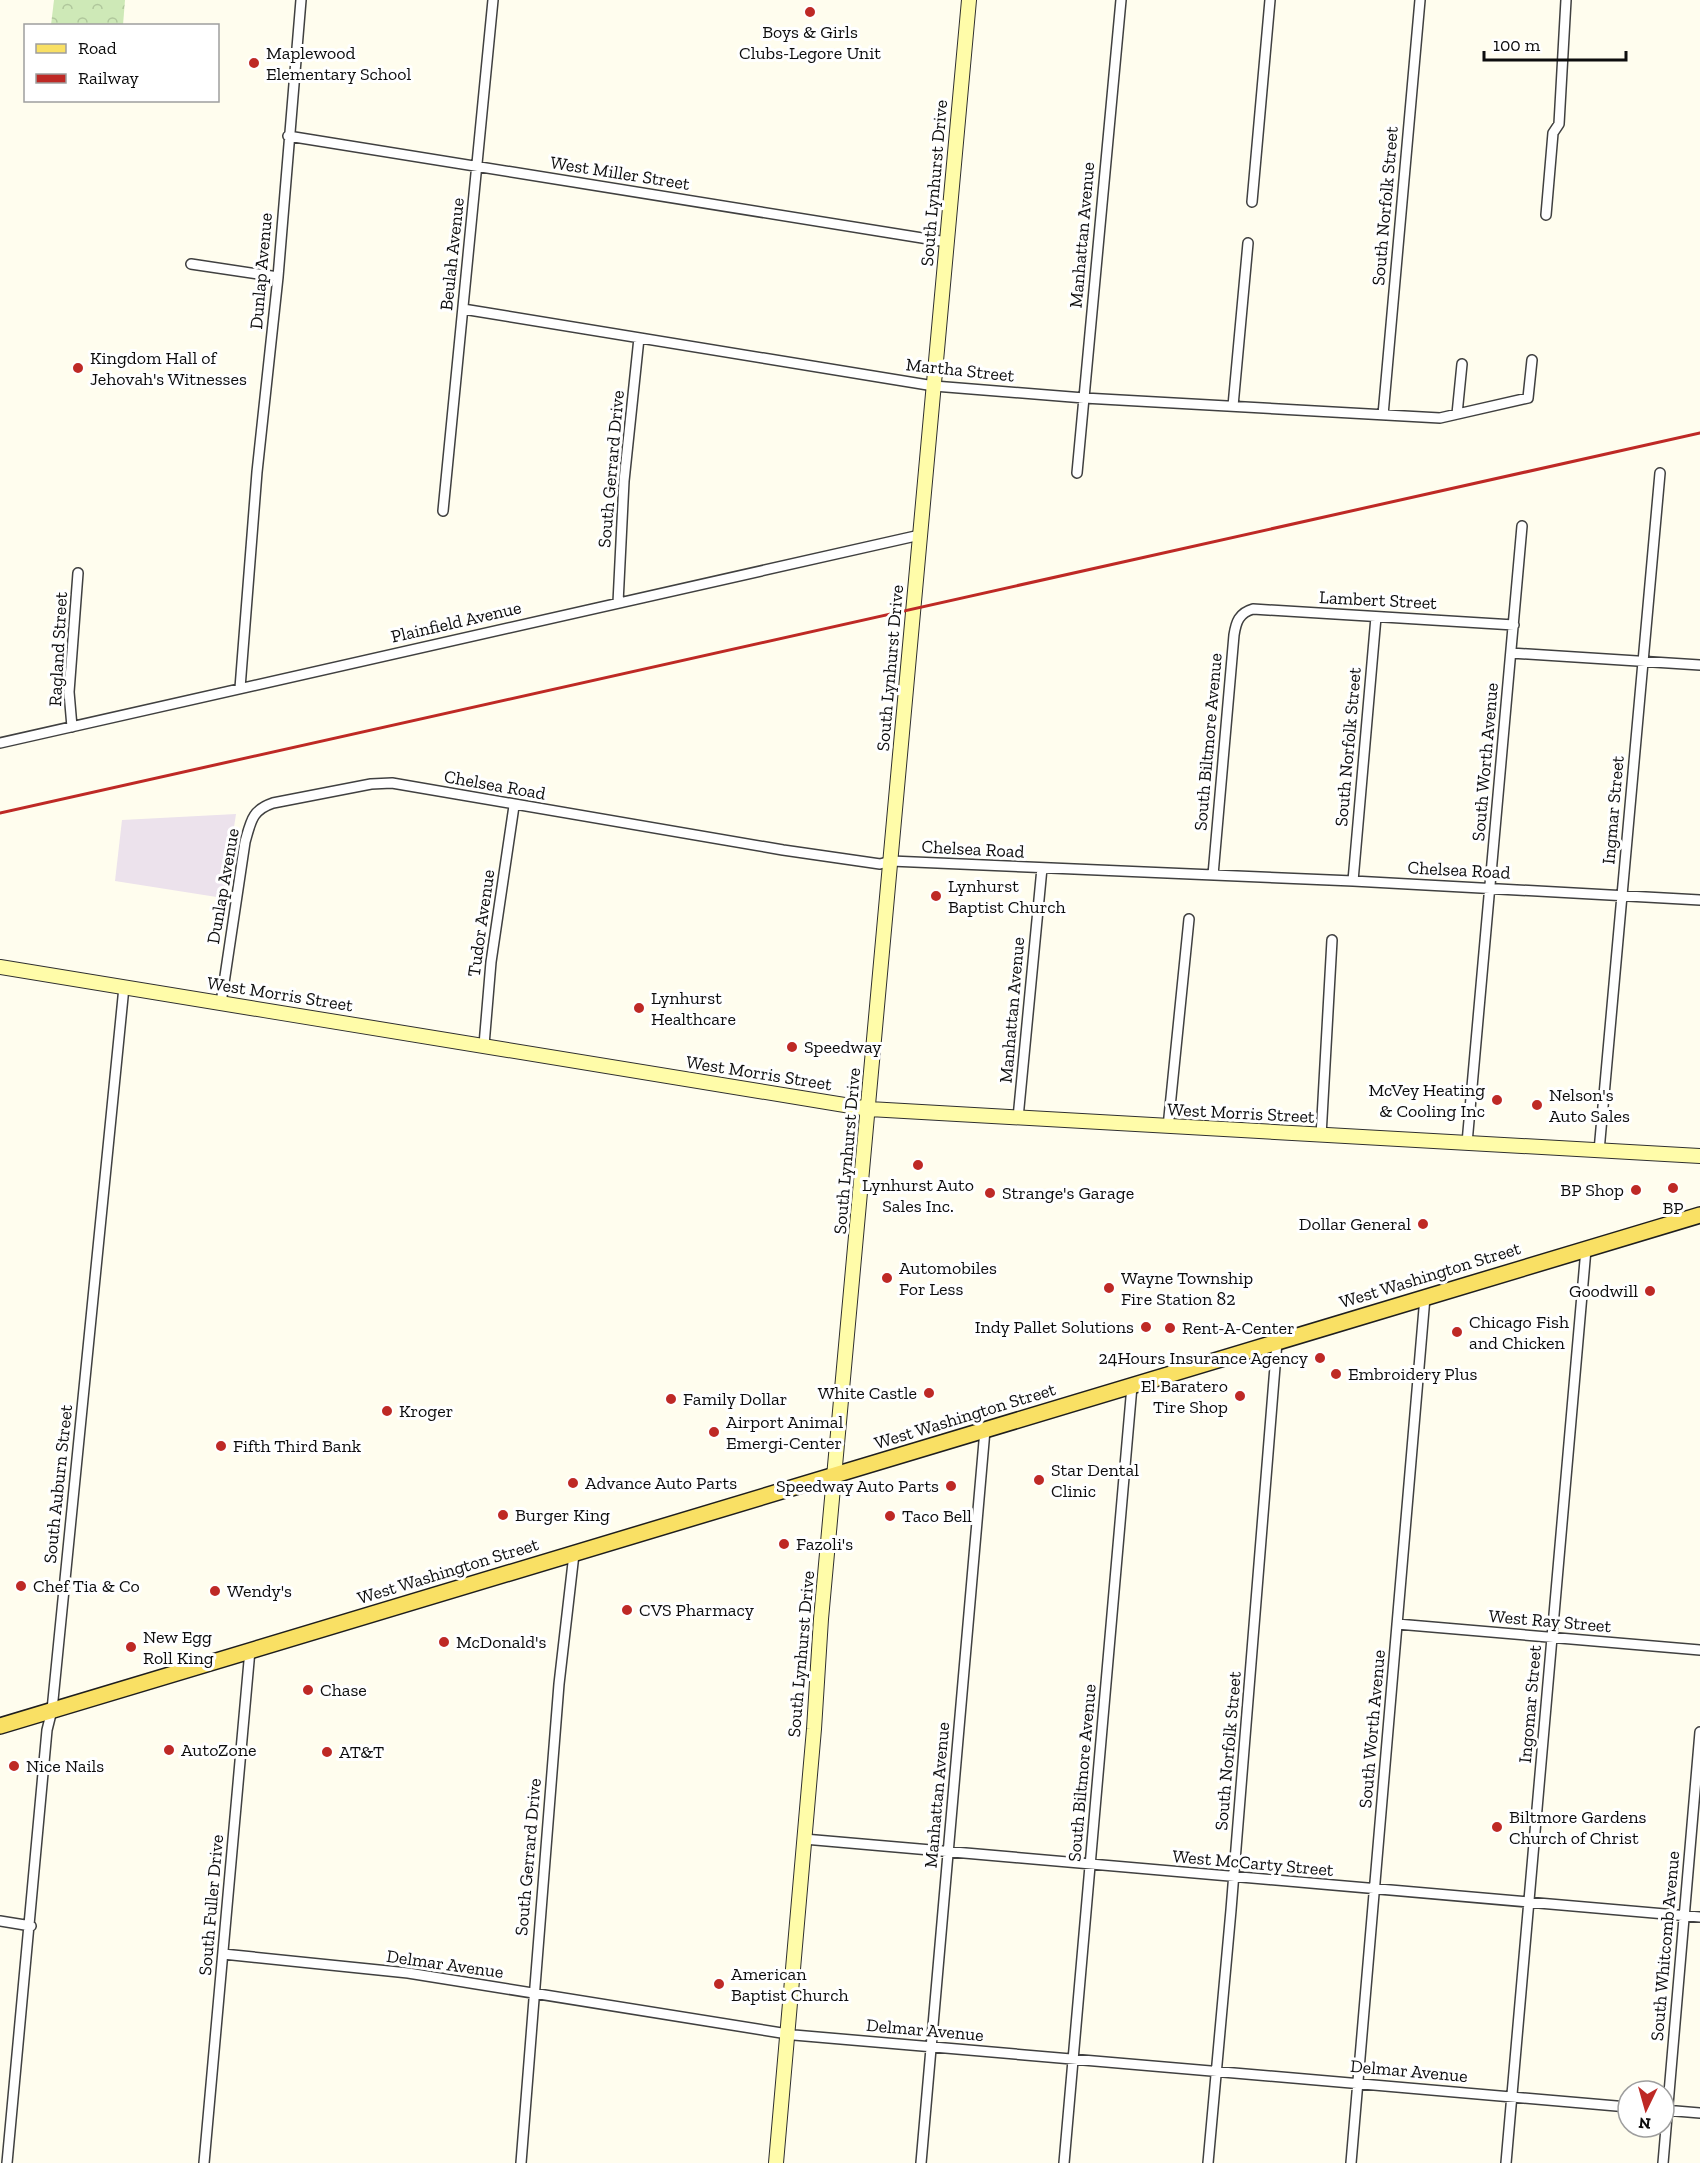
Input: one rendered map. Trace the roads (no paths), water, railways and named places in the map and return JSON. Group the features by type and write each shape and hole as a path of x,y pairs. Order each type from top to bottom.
{"main road":[{"name":"South Lynhurst Drive","path":"776,2163 834,1476 969,0"},
{"name":"West Morris Street","path":"0,967 869,1108 1321,1136 1700,1156"},
{"name":"West Washington Street","path":"0,1725 1700,1215"}],"street":[{"name":"Dunlap Avenue","path":"240,688 257,472 278,277 301,0"},
{"name":"Beulah Avenue","path":"443,511 493,0"},
{"name":"Manhattan Avenue","path":"1077,473 1121,0"},
{"path":"1252,202 1270,0"},
{"name":"South Norfolk Street","path":"1383,415 1420,0"},
{"path":"1545,215 1553,133 1559,124 1566,0"},
{"name":"West Miller Street","path":"288,136 947,242"},
{"path":"1233,406 1248,243"},
{"path":"191,264 278,277"},
{"name":"Martha Street","path":"463,309 934,386 1083,398 1383,415 1440,418 1457,414"},
{"name":"South Gerrard Drive","path":"618,603 624,481 639,339"},
{"path":"1462,364 1457,414 1528,398 1532,360"},
{"name":"Ingmar Street","path":"1599,1151 1660,472"},
{"name":"South Worth Avenue","path":"1467,1143 1522,526"},
{"name":"Plainfield Avenue","path":"0,743 920,535"},
{"name":"Ragland Street","path":"72,727 69,692 78,573"},
{"name":"Lambert Street","path":"1242,615 1253,609 1514,625"},
{"name":"South Biltmore Avenue","path":"1213,875 1234,635 1236,623 1242,615"},
{"name":"South Norfolk Street","path":"1353,881 1376,616"},
{"path":"1511,653 1700,665"},
{"name":"Chelsea Road","path":"256,812 273,803 382,783 831,858 880,864 891,861 1353,881 1700,900"},
{"name":"Tudor Avenue","path":"484,1045 491,962 514,806"},
{"name":"Dunlap Avenue","path":"221,1002 245,842 256,812"},
{"name":"Manhattan Avenue","path":"1018,1118 1042,868"},
{"path":"1168,1127 1189,920"},
{"path":"1321,1136 1332,940"},
{"name":"South Auburn Street","path":"8,2163 5,2137 31,1926 47,1730 52,1710 124,987"},
{"name":"Ingomar Street","path":"1506,2163 1586,1249"},
{"name":"South Worth Avenue","path":"1351,2163 1425,1297"},
{"name":"South Norfolk Street","path":"1208,2163 1234,1877 1277,1342"},
{"name":"South Biltmore Avenue","path":"1064,2163 1132,1386"},
{"name":"Manhattan Avenue","path":"921,2163 985,1430"},
{"name":"South Gerrard Drive","path":"521,2163 559,1684 574,1554"},
{"name":"West Ray Street","path":"1397,1624 1700,1650"},
{"name":"South Fuller Drive","path":"204,2163 250,1650"},
{"name":"South Whitcomb Avenue","path":"1669,2079 1700,1732"},
{"name":"West McCarty Street","path":"804,1839 1700,1917"},
{"path":"0,1921 31,1926"},
{"name":"Delmar Avenue","path":"223,1954 408,1973 787,2034 1616,2106"},
{"path":"1676,2111 1700,2113"},
{"name":"South Whitcomb Avenue","path":"1664,2163 1665,2139"}],"railway":[{"path":"0,813 1700,433"}],"place":[{"name":"Boys & Girls Clubs-Legore Unit","path":"810,12"},
{"name":"Maplewood Elementary School","path":"254,63"},
{"name":"Kingdom Hall of Jehovah's Witnesses","path":"78,368"},
{"name":"Lynhurst Baptist Church","path":"936,896"},
{"name":"Lynhurst Healthcare","path":"639,1008"},
{"name":"Speedway","path":"792,1047"},
{"name":"McVey Heating & Cooling Inc","path":"1497,1100"},
{"name":"Nelson's Auto Sales","path":"1537,1105"},
{"name":"Lynhurst Auto Sales Inc.","path":"918,1165"},
{"name":"BP","path":"1673,1188"},
{"name":"BP Shop","path":"1636,1190"},
{"name":"Strange's Garage","path":"990,1193"},
{"name":"Dollar General","path":"1423,1224"},
{"name":"Automobiles For Less","path":"887,1278"},
{"name":"Wayne Township Fire Station 82","path":"1109,1288"},
{"name":"Goodwill","path":"1650,1291"},
{"name":"Indy Pallet Solutions","path":"1146,1327"},
{"name":"Rent-A-Center","path":"1170,1328"},
{"name":"Chicago Fish and Chicken","path":"1457,1332"},
{"name":"24Hours Insurance Agency","path":"1320,1358"},
{"name":"Embroidery Plus","path":"1336,1374"},
{"name":"White Castle","path":"929,1393"},
{"name":"El Baratero Tire Shop","path":"1240,1396"},
{"name":"Family Dollar","path":"671,1399"},
{"name":"Kroger","path":"387,1411"},
{"name":"Airport Animal Emergi-Center","path":"714,1432"},
{"name":"Fifth Third Bank","path":"221,1446"},
{"name":"Star Dental Clinic","path":"1039,1480"},
{"name":"Advance Auto Parts","path":"573,1483"},
{"name":"Speedway Auto Parts","path":"951,1486"},
{"name":"Burger King","path":"503,1515"},
{"name":"Taco Bell","path":"890,1516"},
{"name":"Fazoli's","path":"784,1544"},
{"name":"Chef Tia & Co","path":"21,1586"},
{"name":"Wendy's","path":"215,1591"},
{"name":"CVS Pharmacy","path":"627,1610"},
{"name":"McDonald's","path":"444,1642"},
{"name":"New Egg Roll King","path":"131,1647"},
{"name":"Chase","path":"308,1690"},
{"name":"AutoZone","path":"169,1750"},
{"name":"AT&T","path":"327,1752"},
{"name":"Nice Nails","path":"14,1766"},
{"name":"Biltmore Gardens Church of Christ","path":"1497,1827"},
{"name":"American Baptist Church","path":"719,1984"}]}
